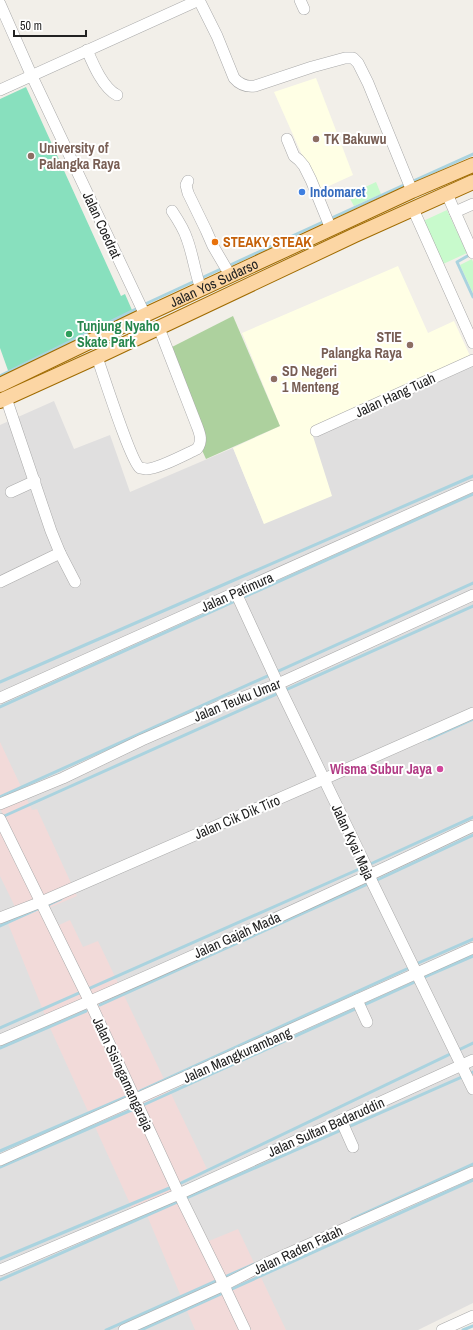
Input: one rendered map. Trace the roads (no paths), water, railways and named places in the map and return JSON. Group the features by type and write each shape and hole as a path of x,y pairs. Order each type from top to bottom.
{"main road":[{"name":"Jalan Yos Sudarso","path":"0,385 230,275 412,191 473,165"},
{"name":"Jalan Yos Sudarso","path":"3,400 473,182"},
{"path":"293,246 301,261"},
{"path":"280,252 288,267"}],"street":[{"path":"0,90 199,0 217,36 234,78 238,83 243,85 255,86 312,67 346,58 352,58 358,63 368,83 412,191"},
{"name":"Jalan Coedrat","path":"0,4 32,76 145,315"},
{"path":"87,50 93,64 107,87 117,95"},
{"path":"287,139 294,156 300,160 311,180 331,229"},
{"path":"188,182 186,185 188,193 213,246 230,275"},
{"path":"447,194 472,251"},
{"path":"455,212 473,204"},
{"path":"413,209 473,343"},
{"path":"172,211 188,240 197,278 202,289"},
{"path":"97,357 125,437 135,462 140,468 146,470 155,468 197,449 201,438 159,328"},
{"name":"Jalan Hang Tuah","path":"316,431 473,360"},
{"path":"3,400 35,481 51,531 60,553 75,582"},
{"path":"11,492 35,481"},
{"name":"Jalan Patimura","path":"0,698 473,486"},
{"path":"0,582 60,553"},
{"name":"Jalan Kyai Maja","path":"236,593 416,973 473,1089"},
{"name":"Jalan Teuku Umar","path":"0,804 63,778 149,737 220,706 278,684 473,595"},
{"name":"Jalan Cik Dik Tiro","path":"0,918 41,902 473,713"},
{"name":"Jalan Sisingamangaraja","path":"0,819 90,1002 179,1194 245,1330"},
{"name":"Jalan Gajah Mada","path":"0,1040 90,1002 370,876 473,826"},
{"name":"Jalan Mangkurambang","path":"0,1160 473,948"},
{"path":"357,1000 367,1022"},
{"name":"Jalan Sultan Badaruddin","path":"0,1270 179,1194 473,1060"},
{"path":"341,1120 353,1147"},
{"name":"Jalan Raden Fatah","path":"124,1330 269,1262 473,1172"},
{"path":"442,1330 473,1316"}],"waterway":[{"path":"411,182 473,154"},
{"path":"290,237 406,184"},
{"path":"228,266 276,244"},
{"path":"471,254 457,262 473,297"},
{"path":"143,305 223,268"},
{"path":"0,376 138,308"},
{"path":"0,682 473,476"},
{"path":"0,707 473,494"},
{"path":"0,797 473,583"},
{"path":"2,817 473,606"},
{"path":"429,739 473,719"},
{"path":"0,1028 473,817"},
{"path":"375,881 473,835"},
{"path":"100,1005 370,883"},
{"path":"46,906 61,899"},
{"path":"0,926 40,908"},
{"path":"416,964 473,939"},
{"path":"422,978 473,956"},
{"path":"140,1091 411,967"},
{"path":"141,1106 417,981"},
{"path":"0,1048 86,1011"},
{"path":"177,1185 473,1043"},
{"path":"0,1280 473,1072"},
{"path":"0,1151 126,1097"},
{"path":"0,1167 136,1108"},
{"path":"352,1219 473,1164"},
{"path":"141,1330 473,1180"},
{"path":"0,1259 172,1187"},
{"path":"106,1330 254,1264"},
{"path":"463,1330 473,1326"}],"place":[{"name":"TK Bakuwu","path":"316,139"},
{"name":"University of Palangka Raya","path":"31,156"},
{"name":"Indomaret","path":"302,192"},
{"name":"STEAKY STEAK","path":"215,242"},
{"name":"Tunjung Nyaho Skate Park","path":"69,334"},
{"name":"STIE Palangka Raya","path":"410,345"},
{"name":"SD Negeri 1 Menteng","path":"274,379"},
{"name":"Wisma Subur Jaya","path":"440,769"}]}
